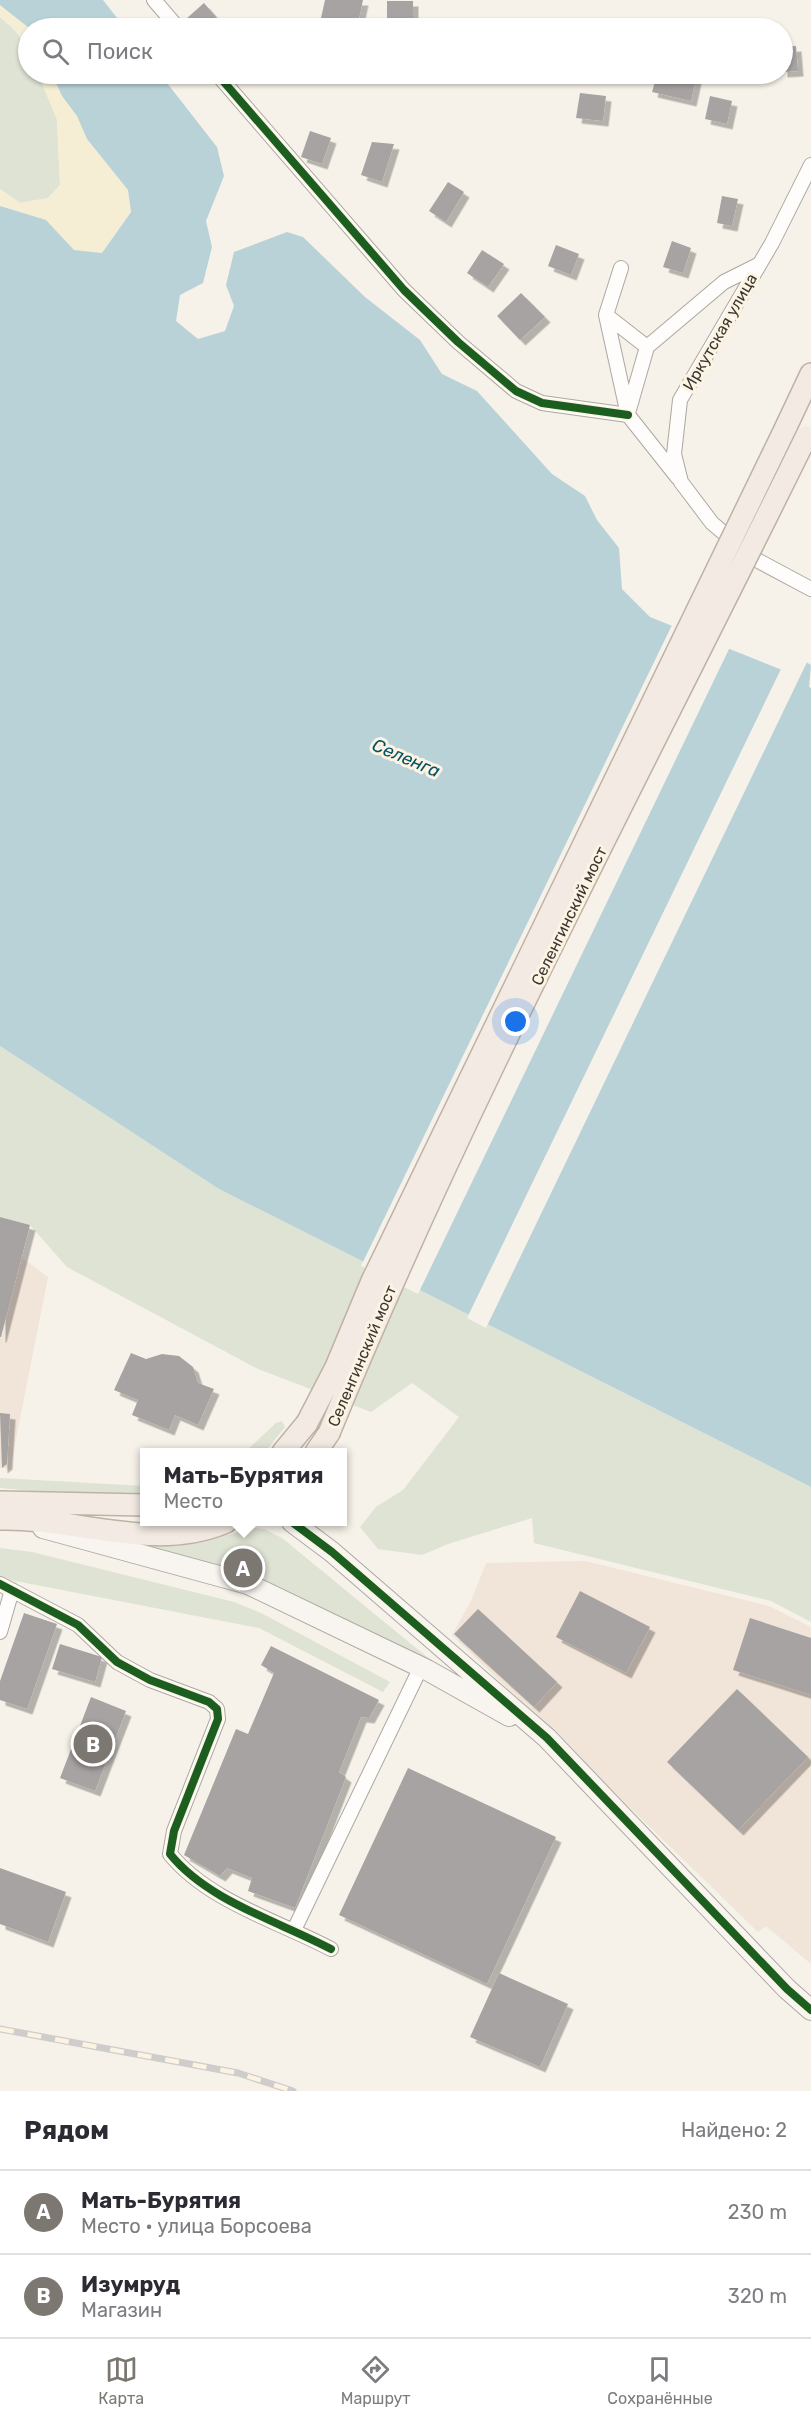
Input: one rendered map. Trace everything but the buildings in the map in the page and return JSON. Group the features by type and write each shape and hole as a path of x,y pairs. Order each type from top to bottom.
{"main road":[{"name":"Селенгинский мост","path":"286,1448 307,1423 336,1367 372,1281 811,374"},
{"name":"Селенгинский мост","path":"319,1448 328,1433 392,1283 468,1121 809,433"},
{"path":"2,1513 140,1505"},
{"path":"2,1513 151,1535 209,1529 215,1526"}],"street":[{"path":"154,0 169,18"},
{"path":"226,84 404,290 516,391 542,403 628,415"},
{"name":"Иркутская улица","path":"811,165 758,265 680,400 674,454 681,483 712,523 753,558 811,589"},
{"path":"628,415 647,347 724,282 758,265"},
{"path":"621,268 606,315 628,415 681,483"},
{"path":"606,315 647,347"},
{"path":"2,1513 248,1584 421,1667 547,1738"},
{"path":"299,1526 332,1551 547,1738 787,1989 811,2010"},
{"path":"0,1632 6,1587 78,1625 117,1662 150,1680 209,1702 217,1709 218,1719 174,1832 170,1854 181,1867 209,1890 331,1949"},
{"path":"294,1930 421,1667"}],"shaded area":[{"path":"0,1226 10,1249 48,1277 10,1469 0,1468"},
{"path":"585,1561 769,1606 811,1627 811,1964 766,1926 758,1932 452,1635 471,1601 486,1563"}],"green space":[{"path":"0,17 18,34 18,84 42,84 57,119 60,185 48,198 20,203 0,189"},
{"path":"0,1046 219,1189 811,1487 811,1622 771,1601 534,1543 532,1518 448,1544 422,1555 378,1549 360,1527 376,1507 403,1490 459,1417 412,1383 371,1412 258,1369 67,1267 30,1225 0,1217"},
{"path":"282,1421 285,1427 268,1448 249,1448 276,1423"},
{"path":"0,1478 140,1486 140,1501 0,1488"},
{"path":"255,1528 264,1529 282,1538 455,1680 263,1590 264,1562 260,1554 254,1551 246,1551 237,1556 219,1575 108,1543 150,1546 184,1545"},
{"path":"0,1548 32,1552 234,1602 263,1614 390,1682 383,1692 259,1628 0,1578"}],"sand":[{"path":"0,5 18,19 18,33 0,17"},
{"path":"42,84 57,84 62,96 77,116 87,139 128,190 131,211 102,253 74,250 46,220 0,206 0,189 20,203 48,198 60,185 57,120"}],"water":[{"path":"0,0 103,0 117,18 18,19 0,5"},
{"name":"Селенга","path":"57,84 168,84 217,147 224,176 206,221 212,247 203,283 180,295 176,321 198,339 225,331 234,306 226,285 234,252 287,232 303,237 365,297 420,340 442,374 477,391 552,474 585,496 597,520 619,548 622,589 650,617 782,670 796,656 811,665 809,687 811,688 811,1487 219,1189 0,1046 0,206 46,220 74,250 102,253 131,212 128,190 87,139 77,116 62,96"}],"pier":[{"path":"673,623 731,645 418,1294 361,1266"},
{"path":"794,654 808,660 486,1328 467,1318 782,667"}],"railway":[{"path":"0,2029 238,2073 293,2091"}],"cycle path":[{"path":"226,84 404,290 458,342 516,391 542,403 628,415"},
{"path":"297,1526 332,1552 547,1738 787,1989 811,2010"},
{"path":"0,1584 78,1625 117,1662 150,1680 209,1702 217,1709 218,1719 174,1831 170,1854 204,1885 224,1897 331,1949"}],"place":[{"name":"Мать-Бурятия","path":"243,1568"},
{"name":"Изумруд","path":"93,1744"}]}
